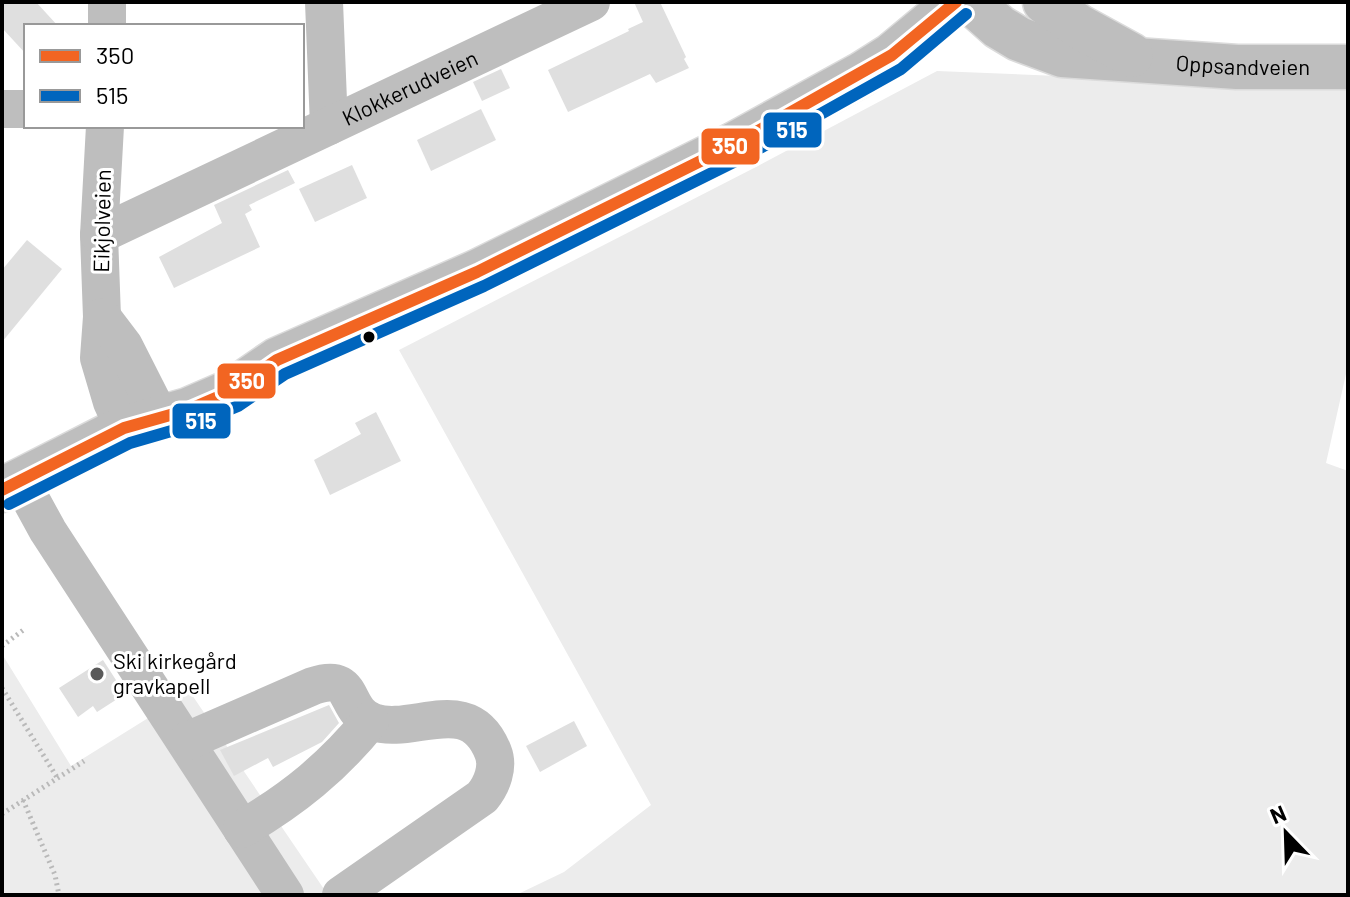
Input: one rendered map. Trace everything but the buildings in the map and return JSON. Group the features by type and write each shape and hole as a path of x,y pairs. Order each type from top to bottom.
{"main road":[{"path":"11,485 144,419 188,410 232,391 277,360 491,266 783,119 829,95 892,55 956,2"},
{"name":"Oppsandveien","path":"971,2 999,27 1040,49 1093,59 1137,59 1237,67 1348,67"},
{"name":"Oppsandveien","path":"1045,2 1078,26 1137,59"}],"street":[{"path":"107,2 107,24"},
{"path":"324,2 329,126"},
{"name":"Klokkerudveien","path":"99,235 591,2"},
{"path":"2,109 24,109"},
{"name":"Eikjolveien","path":"105,128 99,235 102,317 99,358 112,402 144,419"},
{"path":"11,485 48,531 285,895"},
{"path":"187,741 313,686 334,681 340,683 354,705 370,721 392,725 453,718 484,736 495,756 488,790 472,806 341,895"},
{"path":"242,829 278,808 317,778 370,721"}],"path":[{"path":"2,646 26,628"},
{"path":"2,688 58,779"},
{"path":"2,814 84,761"},
{"path":"23,800 51,863 59,895"}],"shaded area":[{"path":"937,71 1348,88 1348,365 1326,463 1348,471 1348,895 516,895 564,872 651,805 399,350"},
{"path":"2,654 71,766 190,692 328,895 2,895"}],"transit line":[{"name":"350","path":"2,490 124,428 188,410 232,391 277,360 477,272 735,144 892,55 956,2"},
{"name":"515","path":"9,504 130,443 192,425 238,406 285,374 484,286 742,158 901,69 966,14"}],"place":[{"name":"Ski kirkegård gravkapell","path":"97,674"}]}
